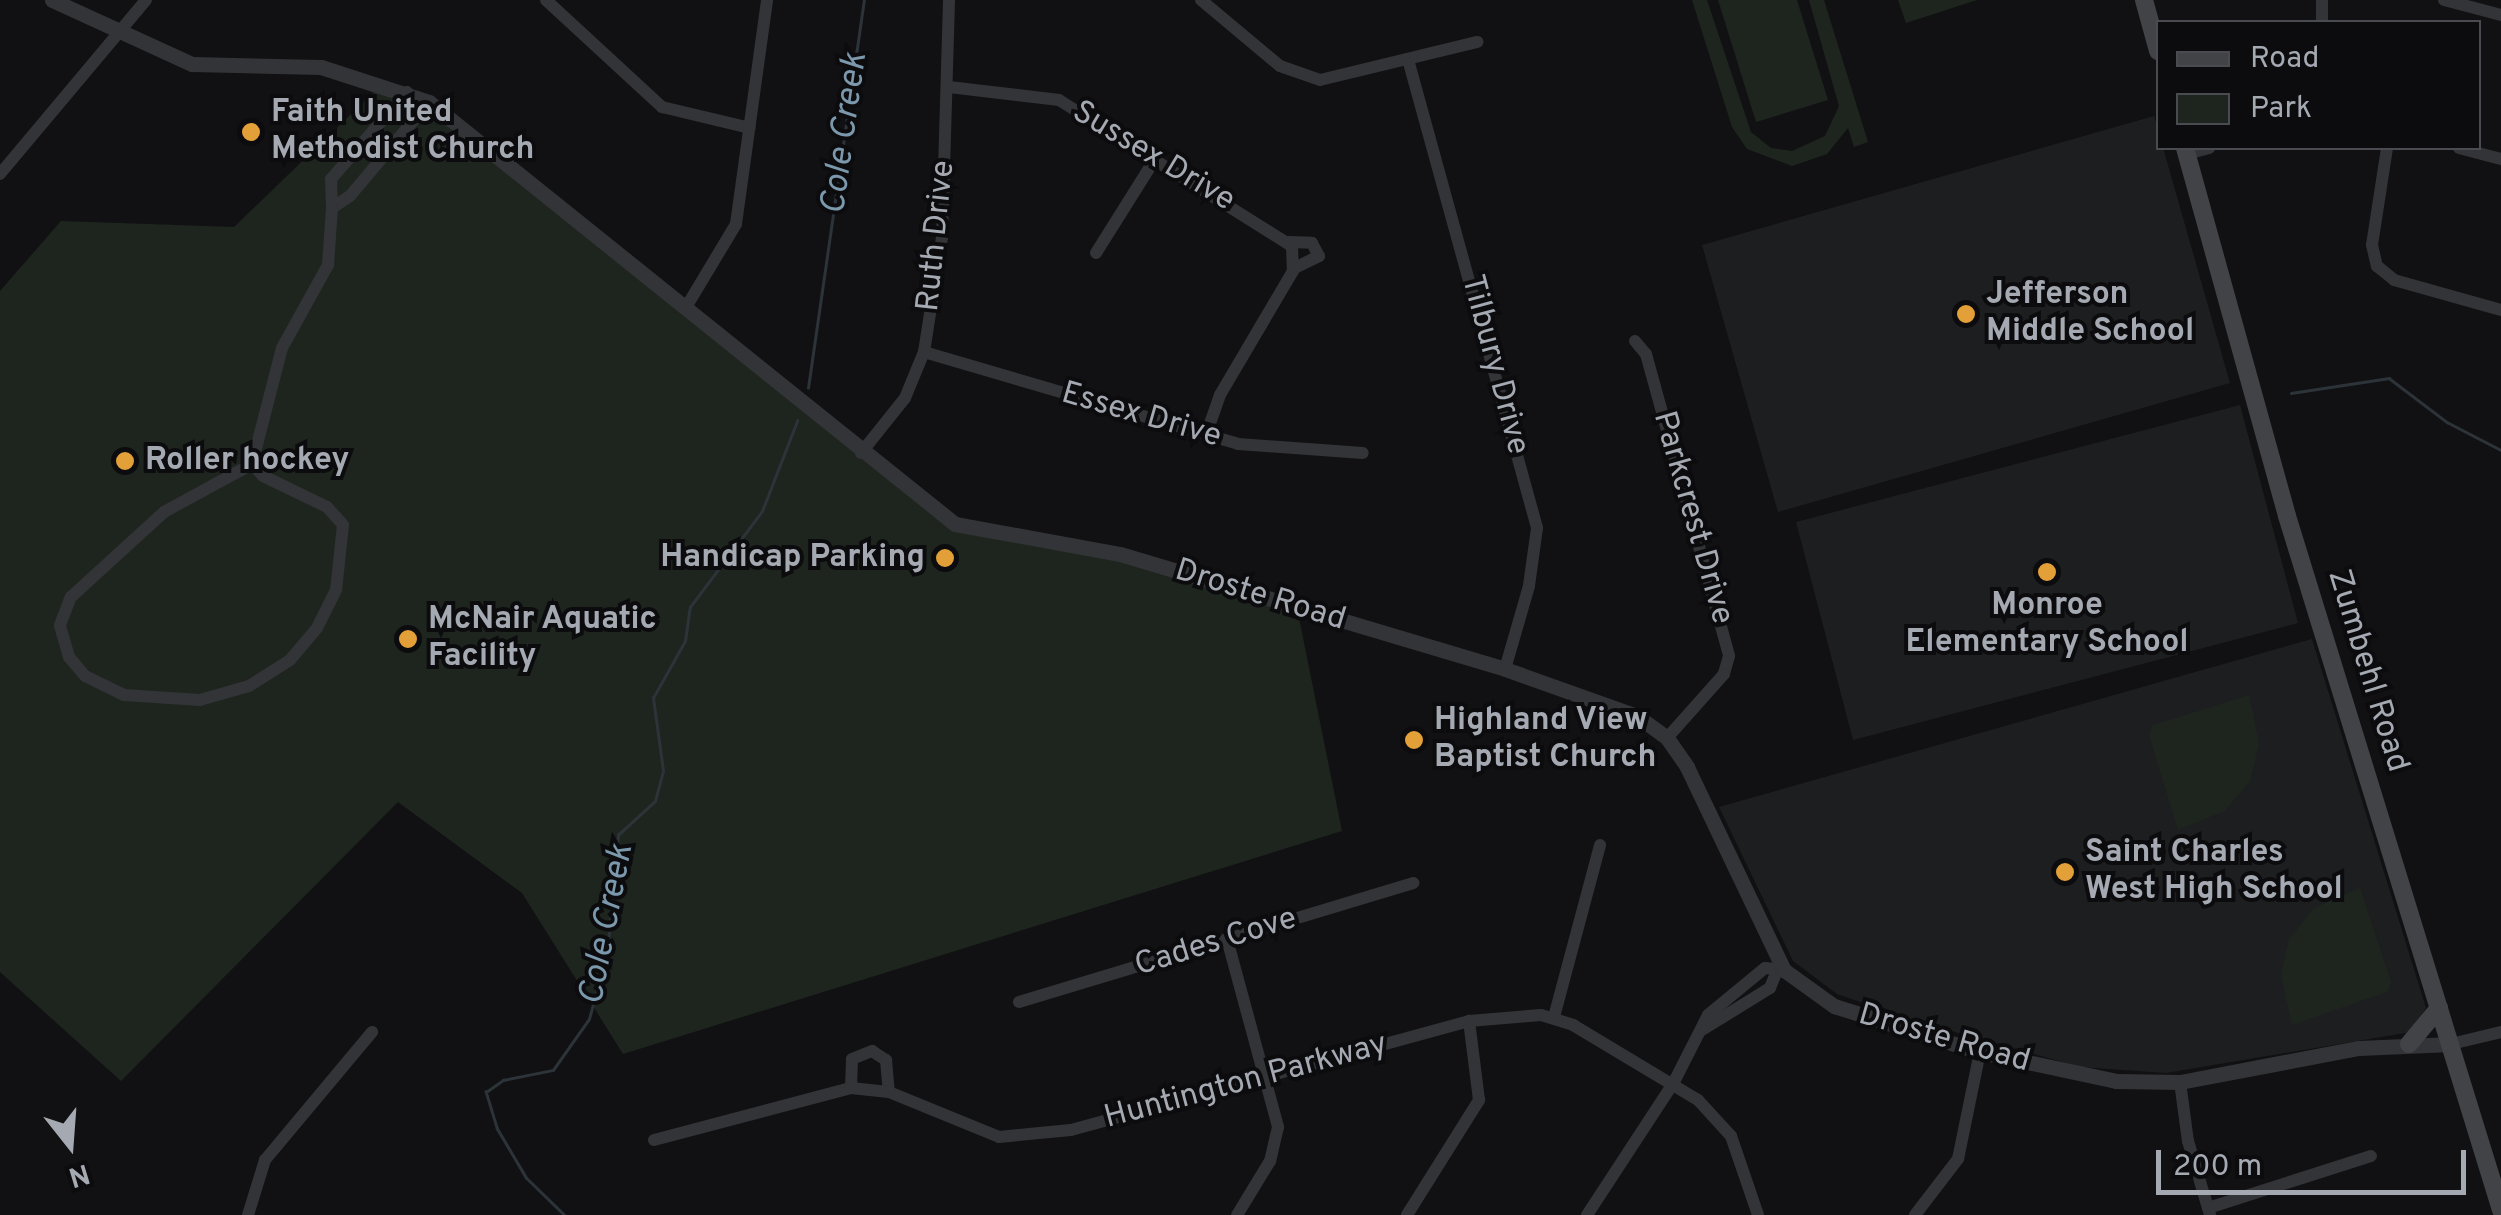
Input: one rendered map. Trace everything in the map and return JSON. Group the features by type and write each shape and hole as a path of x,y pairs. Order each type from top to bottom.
{"main road":[{"path":"2144,0 2156,44"},
{"name":"Zumbehl Road","path":"2186,151 2287,516 2501,1210"},
{"path":"2409,1044 2439,1008"}],"street":[{"name":"Droste Road","path":"52,0 192,64 321,67 430,102 861,453 955,524 1120,554 1505,669 1637,716 1667,738 1780,972 1848,1012 1980,1052 2096,1079 2180,1082 2409,1044 2450,1044"},
{"path":"0,174 146,0"},
{"path":"546,0 662,107 750,128"},
{"path":"685,309 733,234 768,0"},
{"name":"Ruth Drive","path":"861,453 905,398 924,352 942,237 950,0"},
{"path":"1201,0 1292,74 1340,80 1477,42"},
{"path":"2444,0 2501,14"},
{"name":"Tilbury Drive","path":"1409,63 1536,528 1529,586 1505,669"},
{"name":"Sussex Drive","path":"950,87 1059,100 1289,242 1312,243 1319,256 1294,268 1220,395 1206,435"},
{"path":"252,464 263,476 327,507 343,525 336,590 317,628 290,660 263,677 200,700 124,695 84,676 69,657 60,625 72,597 164,512 252,464 282,348 328,265 331,178 408,92"},
{"path":"332,208 350,196 430,102"},
{"path":"2386,150 2372,244 2377,266 2394,280 2501,310"},
{"path":"2467,150 2501,158"},
{"path":"1096,253 1155,159"},
{"path":"1289,242 1294,268"},
{"name":"Parkcrest Drive","path":"1634,341 1646,354 1729,656 1724,674 1667,738"},
{"name":"Essex Drive","path":"924,352 1271,451 1363,453"},
{"path":"1600,846 1554,1017 1674,1082 1731,1136 1758,1215"},
{"name":"Cades Cove","path":"1019,1002 1413,883"},
{"path":"1227,939 1278,1127 1275,1148 1237,1215"},
{"path":"1588,1215 1674,1082 1702,1030 1770,988 1780,972"},
{"name":"Huntington Parkway","path":"654,1140 851,1088 890,1092 1000,1136 1071,1130 1470,1021 1554,1017"},
{"path":"1408,1215 1479,1100 1470,1021"},
{"path":"248,1215 265,1160 372,1032"},
{"path":"2450,1044 2501,1032"},
{"path":"851,1088 852,1059 872,1051 886,1060 890,1092"},
{"path":"1915,1215 1958,1159 1980,1052"},
{"path":"2180,1082 2188,1141 2209,1211 2371,1156"}],"shaded area":[{"name":"Jefferson Middle School","path":"2154,116 2156,150 2164,150 2230,383 1778,512 1702,245"},
{"name":"Monroe Elementary School","path":"2240,405 2298,623 1853,740 1796,522"},
{"name":"Saint Charles West High School","path":"2312,639 2426,1008 2411,1032 2166,1073 2080,1067 1916,1021 1837,994 1793,961 1719,807"}],"green space":[{"path":"1692,0 1707,0 1751,132 1771,148 1792,151 1825,136 1839,106 1809,0 1824,0 1868,142 1854,147 1848,128 1827,154 1792,166 1747,149 1732,127"},
{"path":"1718,0 1797,0 1828,100 1756,122"},
{"path":"1898,0 1977,0 1906,23"},
{"path":"374,92 416,96 955,524 1120,554 1297,608 1342,831 623,1054 522,893 398,802 121,1081 0,972 0,291 61,221 234,227"},
{"path":"2249,695 2259,744 2250,781 2225,811 2178,830 2149,735 2153,725"},
{"path":"2360,888 2391,982 2387,992 2292,1025 2281,975 2289,939 2314,908"}],"waterway":[{"name":"Cole Creek","path":"808,388 864,0"},
{"path":"2291,393 2389,378 2447,422 2501,450"},
{"name":"Cole Creek","path":"564,1215 526,1178 497,1129 486,1092 503,1080 553,1070 589,1019 607,952 618,835 655,801 663,771 653,698 685,641 690,607 762,511 797,421"}],"place":[{"name":"Faith United Methodist Church","path":"251,132"},
{"name":"Jefferson Middle School","path":"1966,314"},
{"name":"Roller hockey","path":"125,461"},
{"name":"Handicap Parking","path":"945,558"},
{"name":"Monroe Elementary School","path":"2047,572"},
{"name":"McNair Aquatic Facility","path":"408,639"},
{"name":"Highland View Baptist Church","path":"1414,740"},
{"name":"Saint Charles West High School","path":"2065,872"}]}
